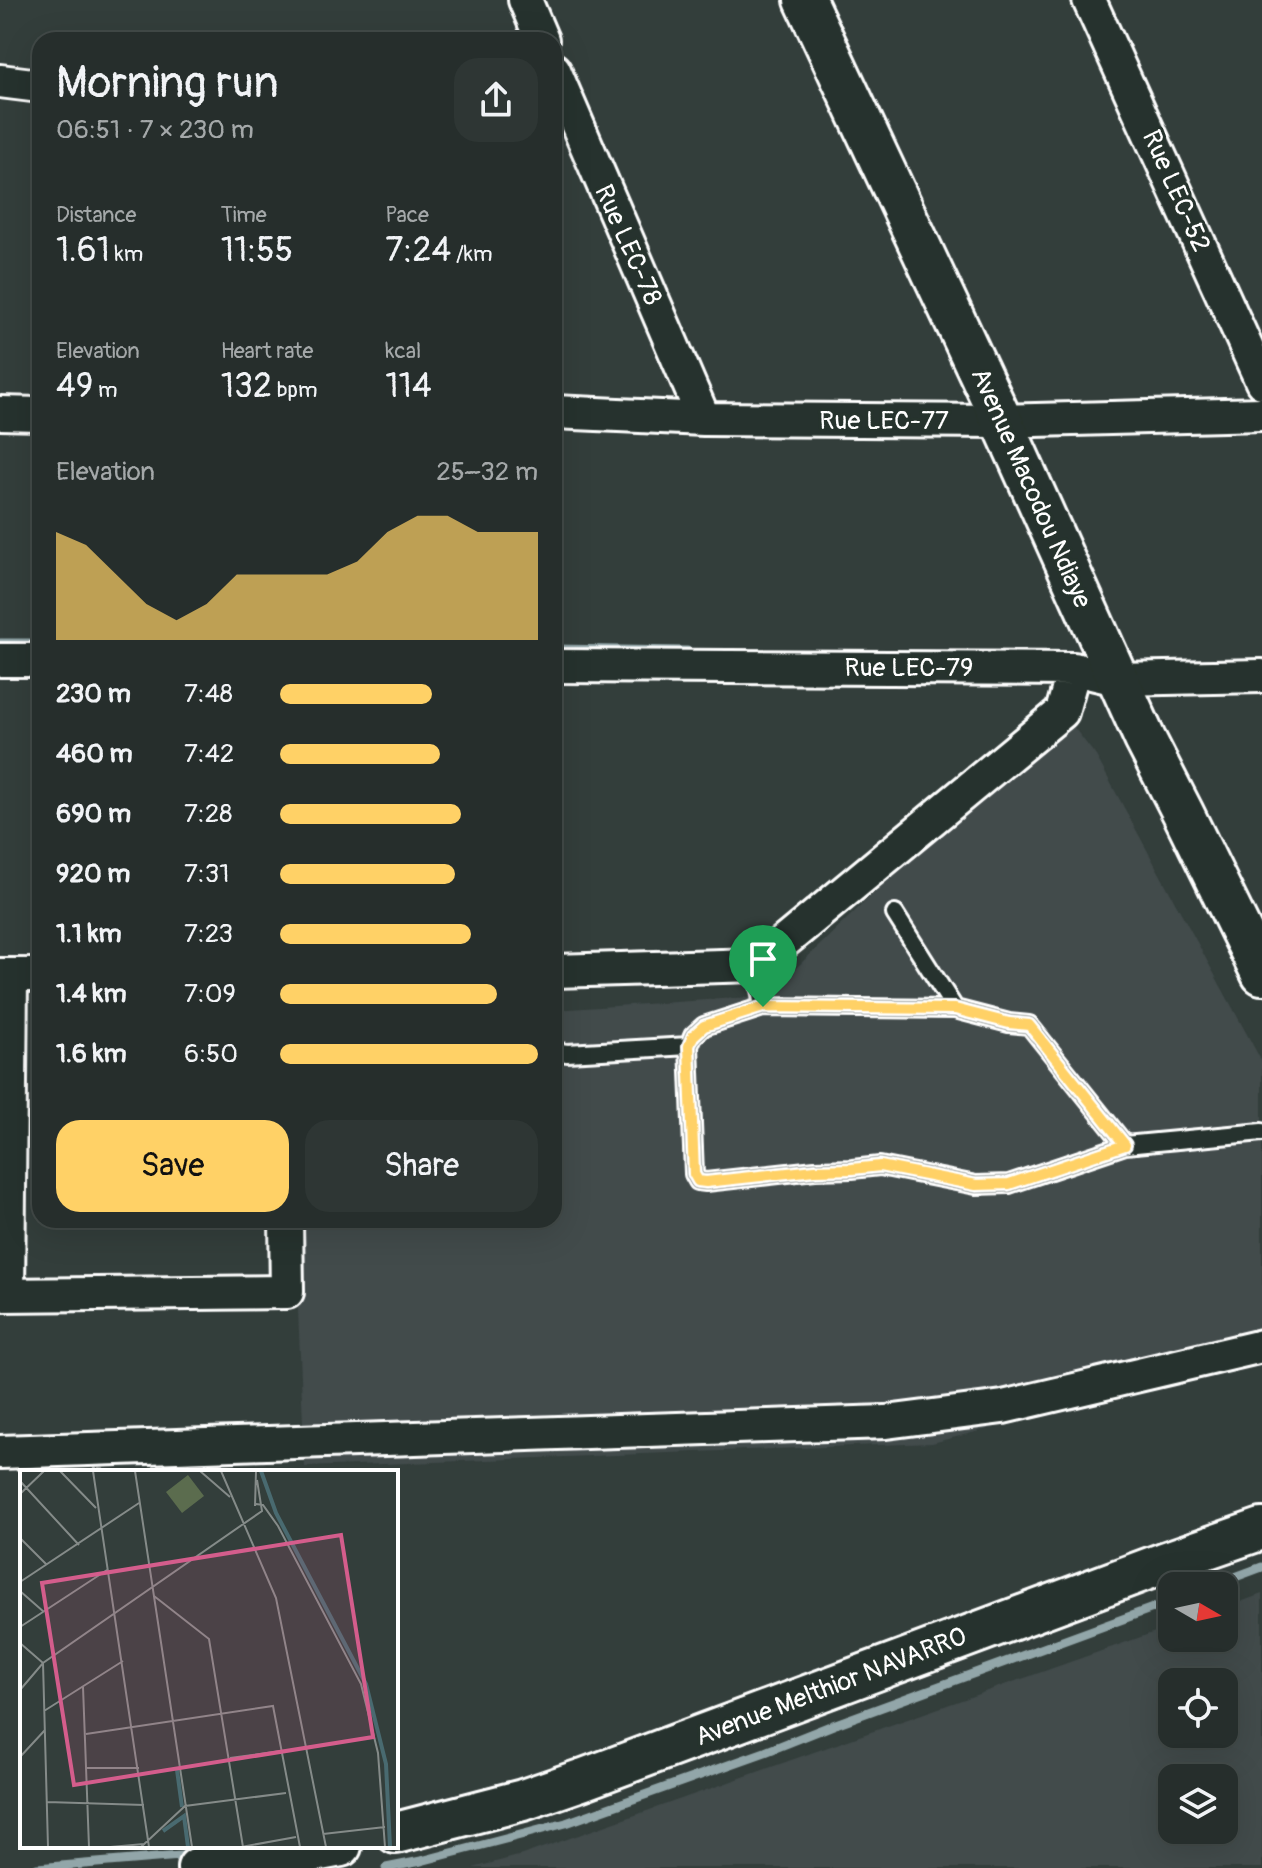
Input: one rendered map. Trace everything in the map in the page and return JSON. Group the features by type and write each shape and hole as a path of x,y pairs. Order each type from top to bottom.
{"street":[{"path":"525,0 539,32"},
{"name":"Avenue Macodou Ndiaye","path":"805,0 1002,421 1145,739 1262,974"},
{"name":"Rue LEC-52","path":"1089,0 1262,382"},
{"path":"0,81 32,85"},
{"name":"Rue LEC-78","path":"562,89 704,419"},
{"path":"562,148 587,150"},
{"name":"Rue LEC-77","path":"562,412 704,419 1002,421 1262,414"},
{"path":"0,413 32,413"},
{"path":"0,660 32,660"},
{"name":"Rue LEC-79","path":"562,666 1074,669 1117,679 1262,676"},
{"path":"562,971 756,965 1062,712 1074,669"},
{"path":"17,975 4,1295 287,1292 286,1228"},
{"path":"0,1452 886,1422 1003,1407 1262,1346"},
{"name":"Avenue Melthior NAVARRO","path":"398,1832 523,1800 584,1779 1262,1529"},
{"path":"198,1868 330,1848"}],"lane":[{"path":"895,914 955,1009"},
{"path":"756,965 763,1007"},
{"path":"1125,1145 1029,1025 955,1009 763,1007 704,1026 693,1036 689,1046 694,1174 698,1181 880,1166 976,1185 1009,1184 1125,1145 1262,1132"},
{"path":"562,1052 689,1046"}],"shaded area":[{"path":"1062,712 1096,756 1262,1062 1262,1348 1059,1411 932,1443 305,1467 294,1228 562,1228 562,1009 767,996"},
{"path":"1262,1594 1262,1868 473,1868 522,1855 1158,1631 1158,1652 1238,1652 1238,1603"}],"waterway":[{"path":"0,643 32,643"},
{"path":"562,649 687,651"},
{"path":"1238,1576 1262,1567"},
{"path":"386,1868 566,1823 1158,1606"},
{"path":"37,1868 192,1855"}],"route":[{"path":"763,1007 955,1009 1029,1025 1125,1145 1009,1184 976,1185 880,1166 698,1181 694,1174 689,1046 693,1036 704,1026 763,1007"}]}
